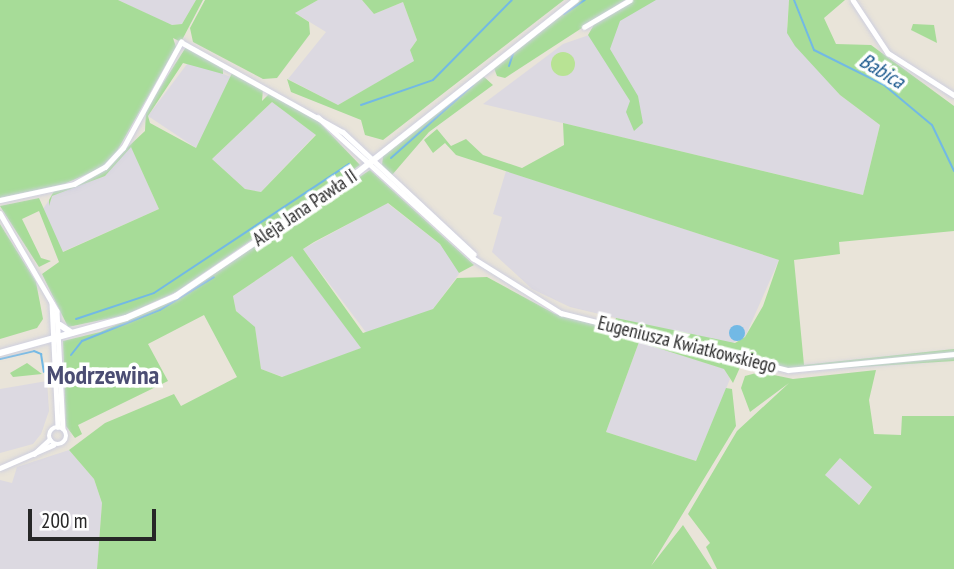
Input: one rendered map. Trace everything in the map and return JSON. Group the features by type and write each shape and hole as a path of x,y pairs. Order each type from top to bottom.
{"street":[{"name":"Aleja Jana Pawła II","path":"0,353 72,333 176,296 371,162 576,0"},
{"path":"584,27 630,0"},
{"path":"853,0 888,53 954,95"},
{"name":"Eugeniusza Kwiatkowskiego","path":"0,200 74,184 105,167 122,148 181,42 318,117 478,261 561,313 777,369 954,354"},
{"path":"0,213 52,303 60,325 57,337"},
{"path":"51,442 66,442 60,427 57,337 52,303"},
{"path":"60,325 72,333"},
{"path":"0,468 33,454 51,442 60,427"}],"shaded area":[{"path":"118,0 196,0 182,24 171,25"},
{"path":"318,0 362,0 374,14 403,2 417,40 410,50 415,61 338,105 288,79 326,32 295,13"},
{"path":"641,0 789,0 787,27 807,56 840,95 880,125 863,195 483,104 563,44 589,35"},
{"path":"190,60 233,78 196,148 148,116"},
{"path":"272,102 316,134 261,192 245,189 212,159"},
{"path":"131,146 159,209 62,252 43,209 52,196 105,176"},
{"path":"506,171 779,260 745,337 732,343 662,329 570,307 532,289 492,252 502,217 493,214"},
{"path":"387,203 440,244 457,261 459,274 433,309 368,335 303,249"},
{"path":"292,256 362,348 283,377 261,369 255,328 236,311 233,296"},
{"path":"639,342 725,369 730,379 696,461 606,432"},
{"path":"47,381 49,411 41,434 33,444 0,453 0,389"},
{"path":"69,450 94,479 102,503 97,569 0,569 0,480 12,483 17,467"},
{"path":"840,458 872,487 858,505 825,475"}],"green space":[{"path":"0,0 118,0 172,25 182,24 196,0 203,0 181,42 173,38 176,47 117,151 101,168 64,184 0,198"},
{"path":"205,0 318,0 295,13 309,22 310,34 277,78 263,79 193,42 190,28"},
{"path":"362,0 564,0 383,140 365,135 361,120 291,92 287,79 338,105 414,61 410,50 417,40 403,2 374,14"},
{"path":"581,0 625,0 505,78 497,76 494,68"},
{"path":"634,0 656,0 620,21 610,49 638,96 643,123 634,131 626,112 630,101 588,35 595,23"},
{"path":"789,0 845,0 824,18 836,44 871,45 954,106 954,231 839,242 840,254 794,260 804,365 954,349 954,361 798,371 613,326 616,318 735,343 745,337 763,306 779,260 456,155 445,143 433,153 424,140 437,129 451,146 466,139 483,155 522,168 564,145 563,123 863,195 880,125 840,95 795,46 787,33"},
{"path":"913,24 934,25 937,43 911,30"},
{"path":"186,47 223,67 223,74 183,63 148,116 150,123 196,148 233,71 263,89 262,101 270,93 317,120 360,165 176,292 125,315 68,327 42,274 59,262 39,211 22,219 41,258 51,261 39,267 0,206 39,198 63,252 159,209 131,147 105,176 52,196 49,206 49,200 54,191 99,174 145,131 146,110","holes":["272,102 316,135 261,192 245,189 212,159"]},
{"path":"563,52 574,59 575,64 568,75 563,76 552,69 551,64 558,53"},
{"path":"483,76 493,85 429,132 392,175 382,165 383,156"},
{"path":"370,170 474,265 459,273 440,244 388,203 303,249 363,333 433,309 457,278 487,277 555,314 742,363 733,383 724,369 639,342 606,432 696,461 726,388 732,389 736,426 651,566 683,525 712,569 97,569 102,503 94,479 69,450 105,423 174,394 181,406 237,377 204,315 148,344 168,381 78,425 82,434 75,438 66,426 63,341 100,332 177,298","holes":["292,256 361,348 282,377 261,369 255,327 236,311 233,296"]},
{"path":"0,224 36,282 43,319 37,328 0,339"},
{"path":"27,363 42,374 13,377 10,373"},
{"path":"876,370 869,400 874,434 901,435 902,416 954,416 954,569 717,569 706,547 710,543 688,514 737,431 789,383 750,412 741,388 745,376 760,372 793,379","holes":["840,458 872,487 859,505 825,475"]}],"water":[{"path":"737,325 745,333 737,341 729,333"}],"waterway":[{"path":"361,105 433,80 512,0"},
{"path":"564,14 585,0"},
{"name":"Babica","path":"794,0 814,50 884,85 932,125 954,171"},
{"path":"509,66 513,54"},
{"path":"391,158 473,85"},
{"path":"76,319 154,293 349,164"},
{"path":"71,355 82,341 160,310 214,277"},
{"path":"0,359 34,351 41,354 44,372"}],"district":[{"name":"Modrzewina","path":"103,375"}]}
